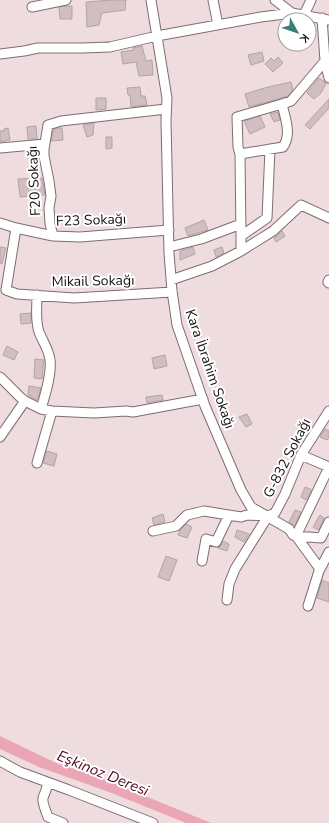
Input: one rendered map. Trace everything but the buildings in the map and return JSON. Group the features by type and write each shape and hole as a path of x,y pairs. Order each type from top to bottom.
{"street":[{"path":"32,7 66,0"},
{"name":"Kara İbrahim Sokağı","path":"151,0 167,98 166,121 169,246 172,292 177,325 202,399 241,490 251,507 289,529 293,535 296,536 320,569"},
{"path":"213,0 218,25"},
{"path":"275,0 291,12"},
{"path":"305,12 311,0"},
{"path":"0,54 38,48 110,47 157,36 277,15"},
{"path":"325,19 325,62 329,78"},
{"path":"241,251 240,154 238,147 236,117 291,101 325,62"},
{"path":"240,154 283,147 286,142 288,130 282,104"},
{"name":"F20 Sokağı","path":"53,236 50,224 49,208 51,196 44,156 48,125 61,121 166,110"},
{"path":"0,148 45,144"},
{"path":"241,236 267,218 270,149"},
{"path":"171,280 212,266 241,251 273,231 301,205 329,218"},
{"name":"F20 Sokağı","path":"0,223 16,228"},
{"path":"169,246 202,239 241,224"},
{"name":"F23 Sokağı","path":"16,228 53,236 80,237 169,230"},
{"name":"Mikail Sokağı","path":"16,228 6,290 18,294 74,298 172,292"},
{"path":"37,295 38,328 48,350 50,363 50,372 41,409"},
{"path":"0,377 25,401 41,409 52,411 94,413 133,412 202,399"},
{"path":"0,437 25,401"},
{"path":"37,463 52,411"},
{"name":"G-832 Sokağı","path":"268,516 275,513 281,503 301,455 326,422 329,411"},
{"path":"301,455 329,467 296,536 321,538 329,522"},
{"path":"153,530 176,526 187,515 204,511 240,517 247,515 268,516 235,568 229,584 226,600"},
{"path":"202,562 206,539 216,542 229,515"},
{"path":"308,606 320,569 329,552"},
{"path":"0,761 20,772 153,823"},
{"path":"47,782 48,788 43,799 44,808 48,817 63,823"}],"shaded area":[{"path":"0,736 56,763 96,776 211,823 186,823 109,792 39,767 0,749"}],"water label":[{"name":"Eşkinoz Deresi","path":"103,773"}]}
